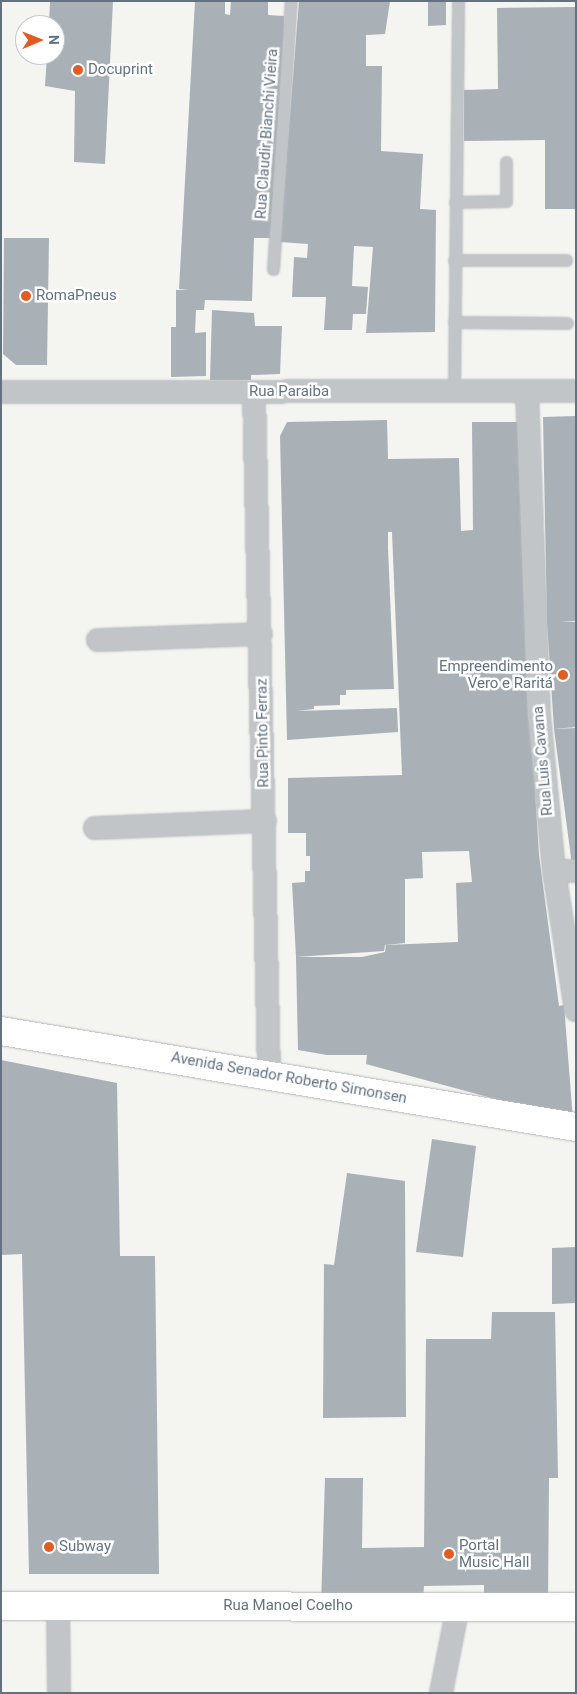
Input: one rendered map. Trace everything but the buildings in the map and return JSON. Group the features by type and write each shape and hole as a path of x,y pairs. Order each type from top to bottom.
{"street":[{"name":"Rua Luis Cavana","path":"527,391 539,715 565,871 576,1010"},
{"name":"Rua Paraiba","path":"1,392 576,391"},
{"name":"Rua Pinto Ferraz","path":"254,392 270,1074"},
{"path":"98,640 261,634"},
{"path":"95,828 265,821"},
{"name":"Avenida Senador Roberto Simonsen","path":"1,1031 270,1074 576,1127"},
{"name":"Rua Manoel Coelho","path":"1,1606 576,1607"},
{"path":"58,1606 59,1693"},
{"path":"441,1693 458,1606"}],"lane":[{"name":"Rua Claudir Bianchi Vieira","path":"273,270 291,1"},
{"path":"454,391 458,1"},
{"path":"455,202 506,201 506,162"},
{"path":"454,260 566,260"},
{"path":"454,322 566,323"}],"place":[{"name":"Docuprint","path":"78,70"},
{"name":"RomaPneus","path":"26,296"},
{"name":"Empreendimento Vero e Raritá","path":"563,675"},
{"name":"Subway","path":"49,1547"},
{"name":"Portal Music Hall","path":"449,1554"}]}
